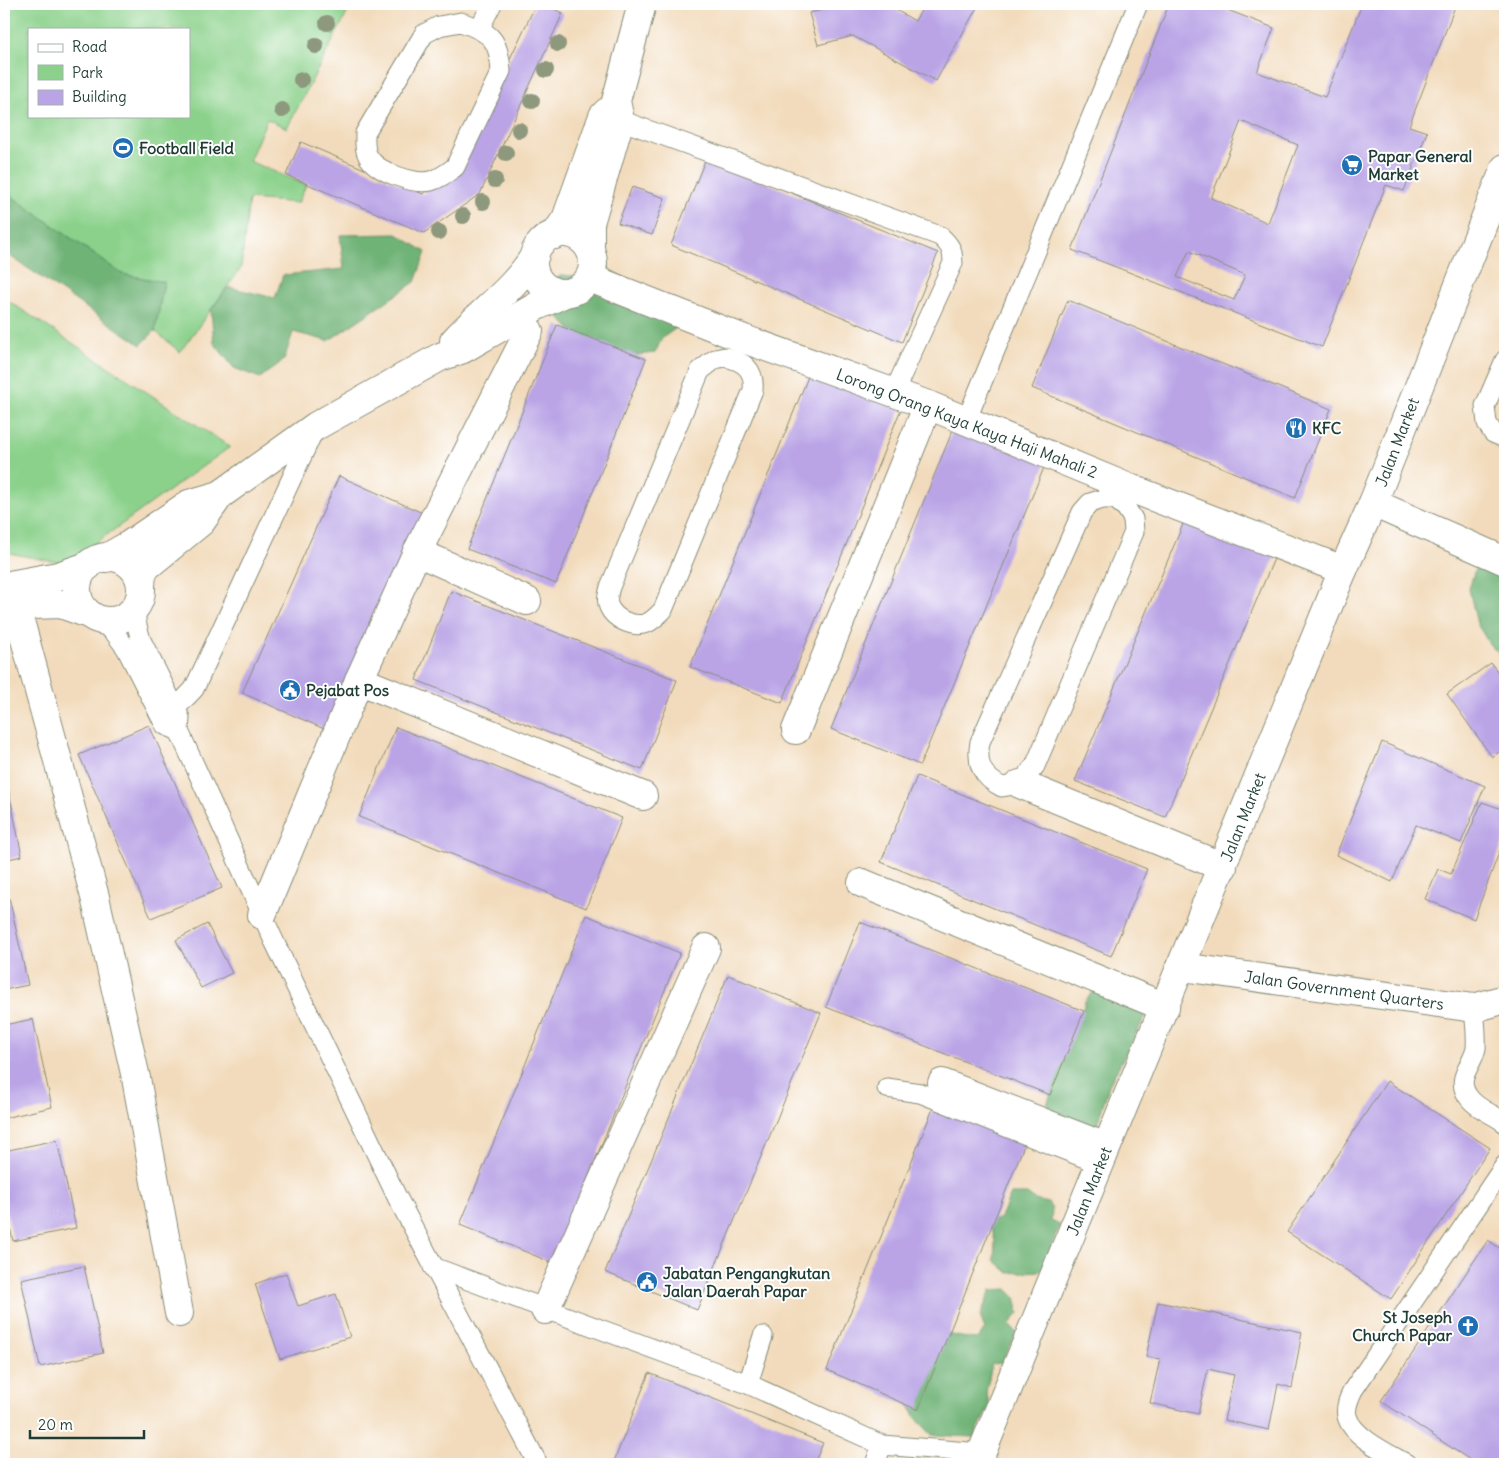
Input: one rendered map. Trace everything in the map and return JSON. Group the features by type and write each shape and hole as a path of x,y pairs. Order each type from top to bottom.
{"street":[{"path":"8,599 61,604 110,621 130,614 139,596 142,574 146,567 201,522 220,495 316,426 440,358 463,348 537,306 583,286 590,278 593,268 590,248 590,223 618,110 635,6"},
{"path":"555,234 566,219 603,116 618,110"},
{"name":"Jalan Market","path":"979,1459 1373,503 1505,168"},
{"path":"440,358 456,339 524,273 539,246 546,239 555,234 565,233 583,241 590,248"},
{"path":"535,255 533,264 540,282 555,292 565,293"},
{"name":"Lorong Orang Kaya Kaya Haji Mahali 2","path":"590,278 740,349 894,392 966,421 1119,492 1344,570"},
{"path":"262,915 359,680 417,552 529,331"},
{"path":"796,730 928,405"},
{"path":"8,599 58,576 96,562 129,545 189,504 220,495"},
{"path":"1373,503 1505,561"},
{"path":"417,552 527,601"},
{"path":"94,616 82,606 78,595 78,585 81,574 96,562 116,558 133,568 138,576 139,596"},
{"path":"8,599 95,897 136,1078 179,1313"},
{"path":"359,680 644,796"},
{"path":"1020,784 1223,867"},
{"path":"862,883 1165,1007"},
{"path":"545,1310 706,948"},
{"name":"Jalan Government Quarters","path":"1182,967 1474,1008 1505,999"},
{"path":"942,1082 1103,1156"}],"lane":[{"path":"479,29 492,4"},
{"path":"966,421 1138,4"},
{"path":"461,22 479,29 494,40 500,54 501,71 455,167 444,176 429,181 409,181 380,167 368,157 364,145 365,133 424,34 439,26 461,22"},
{"path":"618,110 940,236 951,246 953,263 894,392"},
{"path":"740,349 754,379 753,390 663,610 656,618 640,625 622,621 608,607 607,597 700,371 715,359 725,357 740,349"},
{"path":"1505,360 1485,406 1487,423 1493,433 1505,438"},
{"path":"175,709 194,688 316,426"},
{"path":"1119,492 1133,519 1134,532 1035,766 1020,784 1002,787 986,776 978,756 980,742 1082,512 1090,503 1119,492"},
{"path":"139,596 136,622 141,640 180,718 179,732 262,915 397,1197 538,1464"},
{"path":"94,616 114,632 126,648 165,725 179,732"},
{"path":"1474,1008 1476,1049 1464,1076 1464,1087 1469,1098 1477,1106 1505,1123"},
{"path":"887,1088 920,1093 1103,1156"},
{"path":"1406,1464 1352,1428 1347,1416 1347,1402 1352,1390 1505,1165"},
{"path":"433,1267 748,1384 882,1446 979,1459"},
{"path":"748,1384 763,1336"},
{"path":"875,1464 882,1446"}],"green space":[{"name":"Football Field","path":"4,4 352,4 287,128 267,119 249,161 306,185 298,203 249,199 241,268 180,352 155,331 164,282 122,274 4,191"},
{"path":"4,191 122,274 164,282 155,331 141,345 4,252"},
{"path":"397,234 426,252 415,282 328,341 293,332 284,360 260,378 234,368 214,343 211,310 228,287 275,298 283,275 344,269 340,235"},
{"path":"607,268 679,310 675,329 662,338 655,353 636,355 597,345 570,329 544,304 543,292 549,282 563,275 590,278"},
{"path":"4,298 230,447 66,564 4,552"},
{"path":"1505,549 1505,660 1490,645 1477,624 1469,589 1475,569 1492,552"},
{"path":"1094,990 1145,1002 1146,1015 1109,1085 1097,1125 1084,1151 1042,1121 1071,1030 1079,1022 1085,1001"},
{"path":"1011,1194 1027,1194 1035,1200 1048,1203 1052,1209 1051,1221 1060,1225 1041,1271 1009,1273 994,1260 995,1241 990,1223 1001,1217"},
{"path":"1007,1289 1015,1297 1019,1313 1009,1325 1017,1333 1002,1363 992,1364 986,1392 990,1405 974,1437 932,1435 917,1419 909,1406 942,1334 978,1339 985,1329 980,1316 991,1290"}],"building":[{"path":"536,4 541,4 563,13 480,194 424,233 286,175 301,142 423,194 458,168"},
{"path":"842,4 890,4 889,6 915,21 922,9 912,4 979,4 936,81 853,36 818,45 809,13 841,6"},
{"name":"Papar General Market","path":"1169,4 1212,4 1274,28 1257,72 1325,97 1362,4 1456,4 1409,126 1427,132 1404,191 1386,185 1322,347 1072,250","holes":["1241,121 1298,145 1268,223 1211,198","1189,251 1245,275 1234,300 1177,277"]},
{"path":"706,158 938,253 902,342 671,245"},
{"path":"632,187 665,198 652,235 618,223"},
{"path":"1068,300 1331,409 1295,498 1032,388"},
{"path":"557,325 646,359 556,584 467,549"},
{"path":"812,367 903,404 782,703 690,667"},
{"path":"956,422 1048,458 920,765 831,729"},
{"path":"339,476 425,514 329,731 242,693"},
{"path":"1186,517 1276,554 1165,817 1075,781"},
{"path":"451,591 677,680 642,770 416,680"},
{"path":"1491,663 1505,682 1505,748 1492,757 1447,694"},
{"path":"149,725 222,888 151,918 79,755"},
{"path":"396,727 622,818 586,908 359,817"},
{"path":"1382,742 1485,786 1461,843 1416,825 1392,882 1336,855"},
{"path":"917,776 1147,869 1111,956 881,862"},
{"path":"8,787 22,856 4,860 4,788"},
{"path":"1482,802 1505,810 1505,837 1474,919 1425,899 1438,869 1451,874"},
{"path":"9,897 28,985 4,990 4,899"},
{"path":"586,915 680,953 553,1263 460,1225"},
{"path":"860,922 1084,1011 1050,1095 826,1007"},
{"path":"207,924 232,973 201,988 176,940"},
{"path":"728,975 821,1013 697,1310 605,1272"},
{"path":"33,1019 52,1107 4,1118 4,1025"},
{"path":"1387,1081 1490,1148 1391,1299 1287,1232"},
{"path":"934,1106 1025,1143 918,1410 827,1370"},
{"path":"57,1140 76,1228 13,1241 4,1200 4,1151"},
{"name":"St Joseph Church Papar","path":"1488,1240 1505,1252 1505,1464 1476,1464 1381,1401"},
{"path":"84,1266 103,1353 40,1367 21,1279"},
{"path":"286,1273 298,1306 336,1294 350,1337 280,1359 255,1284"},
{"path":"1158,1302 1302,1332 1292,1388 1278,1384 1269,1430 1224,1420 1234,1375 1208,1369 1198,1414 1150,1403 1160,1359 1146,1357"},
{"path":"649,1373 823,1443 814,1464 613,1464"}],"place":[{"name":"Football Field","path":"123,148"},
{"name":"Papar General Market","path":"1352,165"},
{"name":"KFC","path":"1296,428"},
{"name":"Pejabat Pos","path":"290,690"},
{"name":"Jabatan Pengangkutan Jalan Daerah Papar","path":"647,1282"},
{"name":"St Joseph Church Papar","path":"1468,1326"}]}
